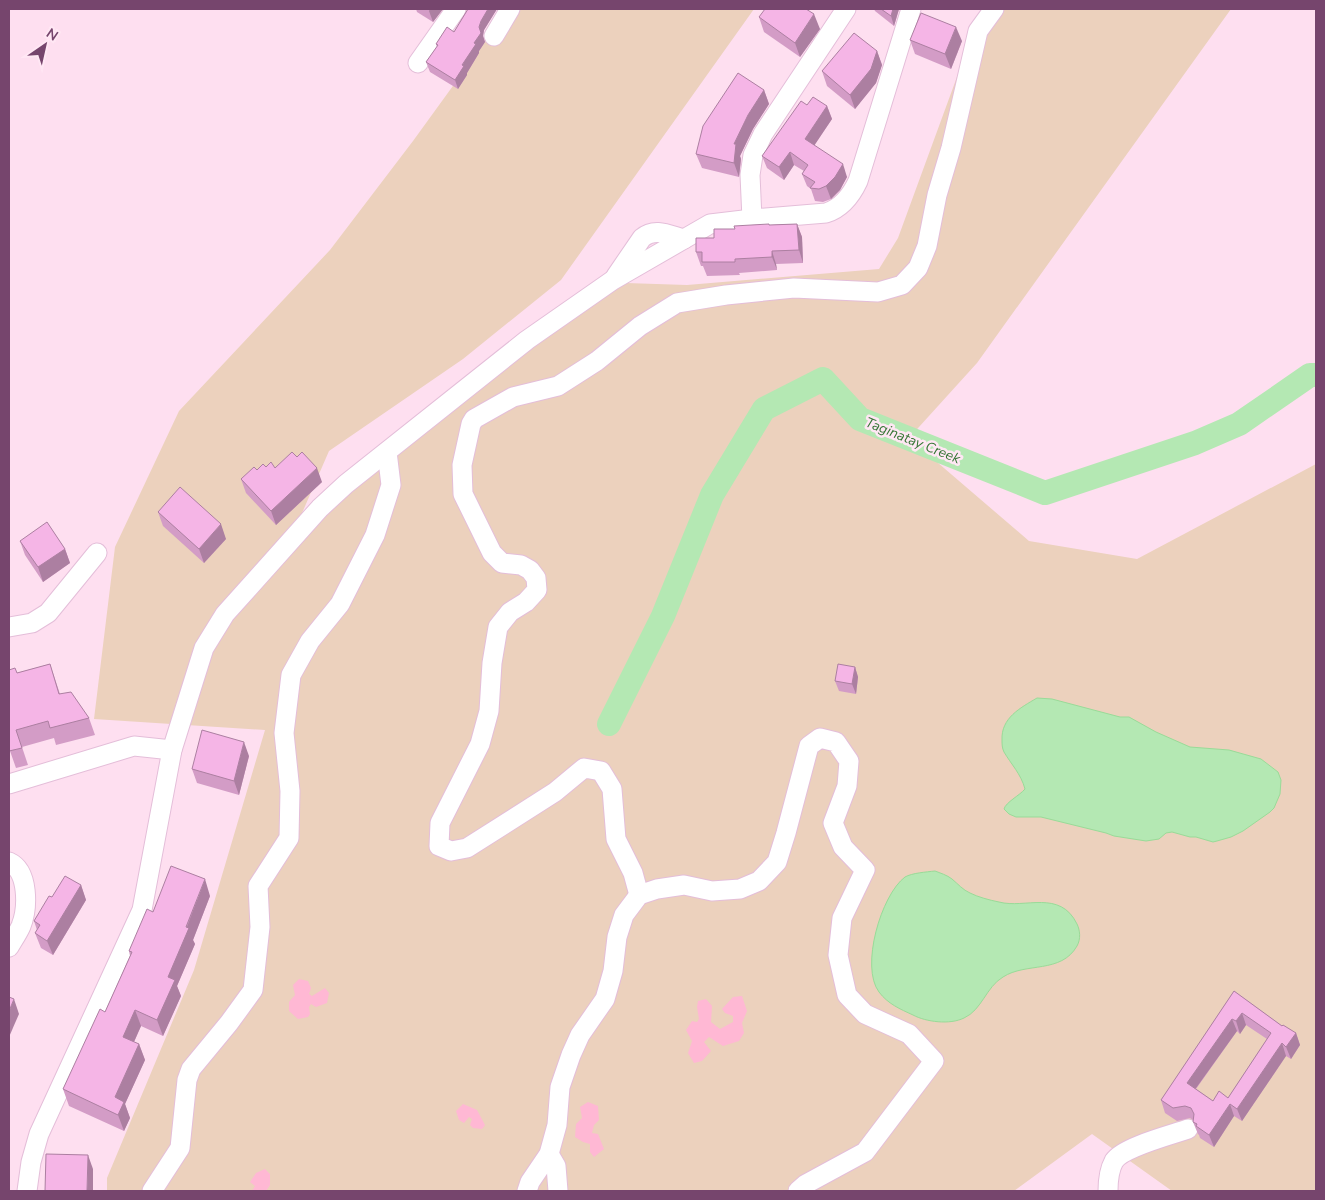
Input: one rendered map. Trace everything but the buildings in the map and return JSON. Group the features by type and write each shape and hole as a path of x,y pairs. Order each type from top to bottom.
{"street":[{"path":"418,63 456,9"},
{"path":"494,36 510,9"},
{"path":"752,219 750,175 753,155 764,134 846,9"},
{"path":"27,1191 31,1162 39,1134 142,910 172,750 204,648 225,614 320,508 346,484 528,340 614,280 710,224 826,213 842,205 852,194 858,181 911,9"},
{"path":"639,895 632,873 616,839 612,789 601,771 584,768 555,792 467,848 451,851 439,846 440,823 480,744 489,711 492,663 498,627 510,612 526,602 537,590 536,578 530,570 521,565 502,563 492,553 463,494 462,465 471,424 474,419 513,398 558,386 597,361 640,326 677,303 726,295 794,288 878,292 902,285 918,268 927,246 937,196 978,31 994,9"},
{"path":"152,1191 180,1148 187,1080 191,1069 253,990 260,928 258,886 289,838 290,791 284,733 291,676 310,641 340,604 376,535 391,484 387,452"},
{"path":"9,627 32,623 48,613 97,553"},
{"path":"527,1191 530,1182 549,1154 557,1125 560,1087 570,1055 580,1034 605,999 614,971 617,937 624,915 639,895 657,889 684,885 712,891 740,889 759,881 777,862 809,746 820,738 836,742 849,761 847,786 833,824 843,846 865,870 842,918 838,955 847,995 865,1014 909,1034 934,1061 865,1152 806,1184 798,1191"},
{"path":"9,784 134,746 172,750"},
{"path":"9,862 22,874 26,895 21,926 9,947"},
{"path":"1108,1191 1110,1173 1117,1158 1128,1150 1188,1129"},
{"path":"549,1154 556,1166 558,1191"}],"shaded area":[{"path":"507,9 754,9 561,280 463,359 329,451 289,543 405,441 585,306 626,283 687,285 879,269 898,238 980,14 984,9 1231,9 977,363 909,438 1029,541 1137,559 1316,464 1316,1191 1172,1191 1092,1134 1014,1191 107,1191 107,1178 194,970 265,730 94,719 115,547 179,411 330,250 413,141"},
{"path":"1037,698 1052,699 1120,717 1129,717 1156,732 1190,747 1229,750 1261,759 1278,772 1281,780 1280,794 1274,808 1243,831 1231,837 1213,842 1172,832 1166,833 1159,839 1146,841 1114,836 1041,817 1016,817 1009,814 1004,809 1005,806 1025,789 1003,751 1003,732 1013,714"},
{"path":"935,871 944,874 967,892 976,896 1009,904 1041,903 1061,907 1070,913 1078,926 1080,938 1077,946 1062,961 1022,970 1003,977 992,986 975,1010 964,1018 945,1022 931,1021 899,1008 890,1003 879,992 874,981 872,966 876,932 881,915 896,886 905,877"}],"sand":[{"path":"299,979 308,981 311,988 309,994 312,996 325,988 329,993 327,1003 316,1007 311,1004 308,1017 298,1019 289,1011 289,1002 295,995 293,985"},
{"path":"742,996 747,1011 742,1023 744,1033 739,1041 723,1046 709,1037 704,1042 711,1051 702,1061 694,1063 688,1053 692,1041 686,1030 692,1021 697,1022 699,1019 698,1001 706,999 712,1006 711,1022 720,1029 733,1022 733,1016 725,1013 722,1009 733,997"},
{"path":"588,1102 598,1106 599,1120 594,1125 592,1133 598,1134 604,1149 594,1157 590,1152 590,1144 575,1137 576,1124 582,1118 580,1107"},
{"path":"463,1104 477,1110 485,1125 482,1129 473,1128 470,1125 472,1119 469,1117 464,1123 459,1120 456,1111"},
{"path":"265,1169 270,1174 270,1185 266,1191 252,1191 255,1186 250,1182 256,1173"}],"waterway":[{"name":"Taginatay Creek","path":"609,724 663,616 712,495 764,409 823,379 860,419 1045,493 1195,443 1239,424 1310,375 1316,375"}]}
